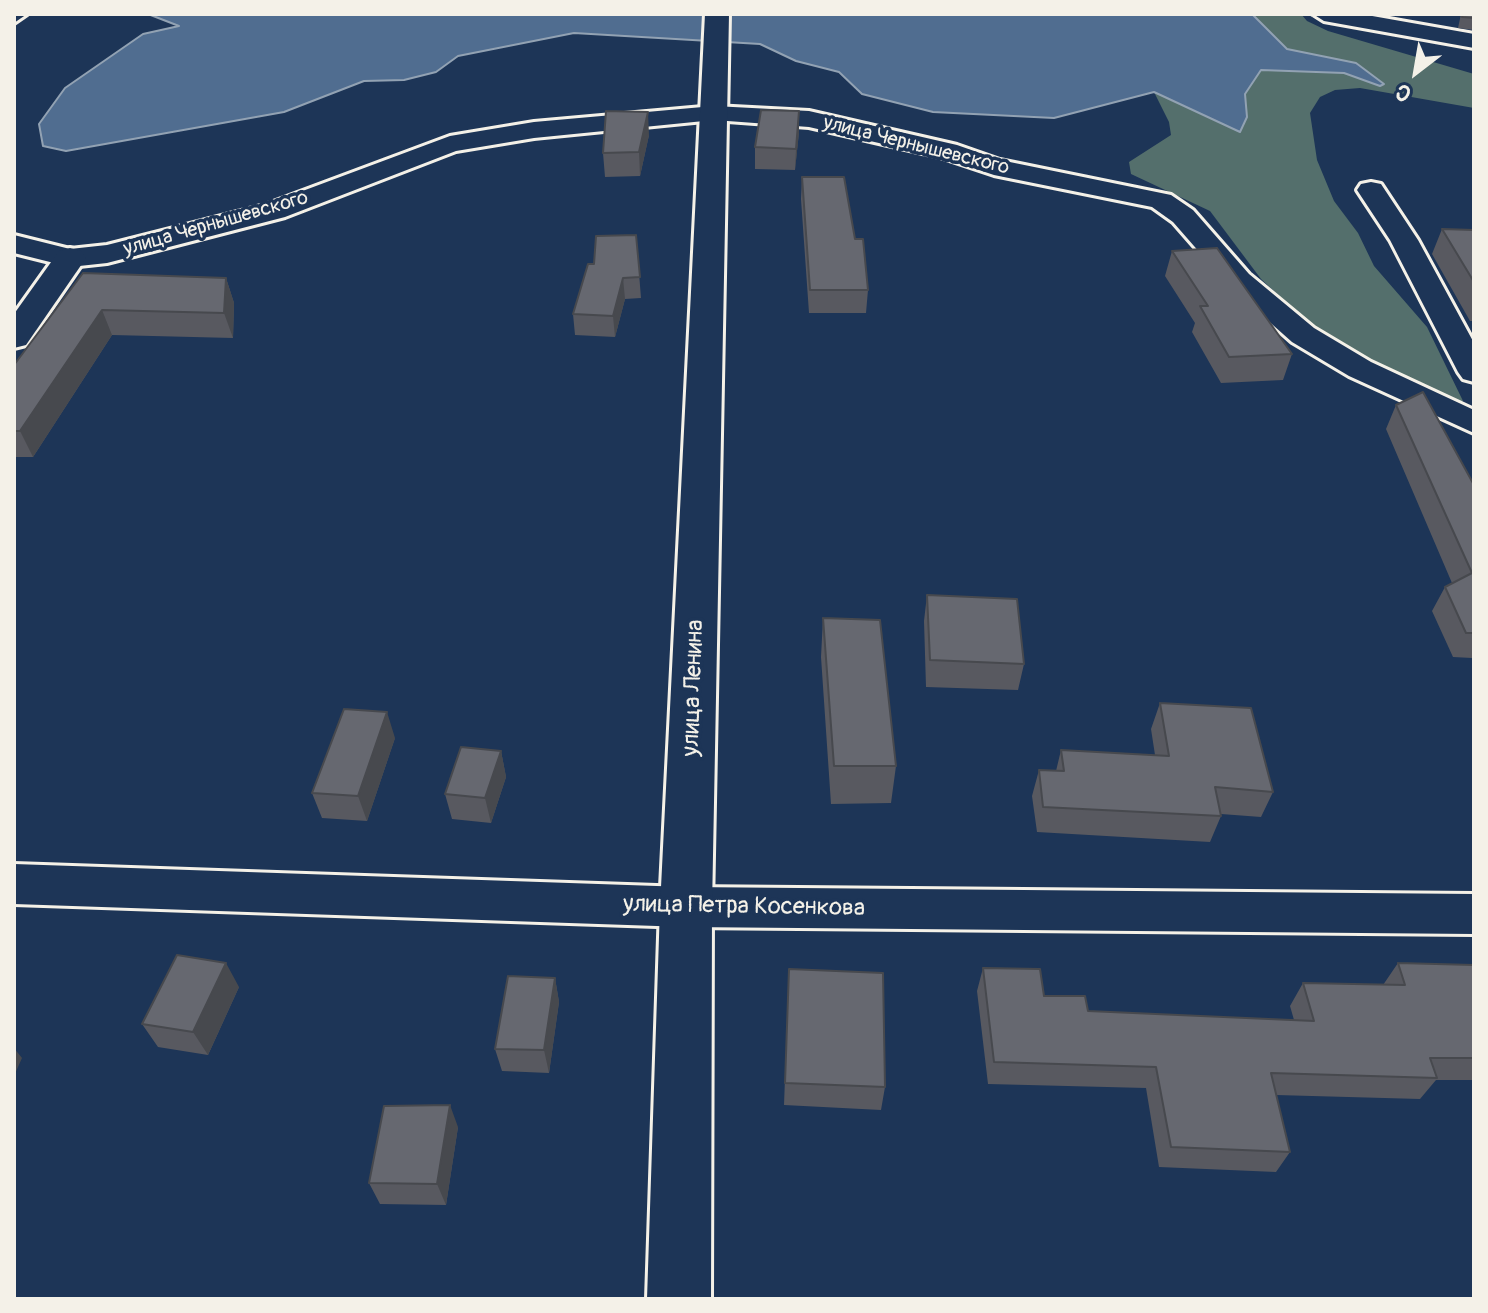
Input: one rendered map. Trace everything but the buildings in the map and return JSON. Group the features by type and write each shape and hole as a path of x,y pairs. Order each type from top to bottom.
{"main road":[{"name":"улица Ленина","path":"679,1299 686,907 717,14"},
{"path":"14,338 70,258"}],"street":[{"path":"1324,14 1474,41"},
{"name":"улица Чернышевского","path":"14,244 70,258 107,254 275,211 450,144 714,95 948,151 994,167 1129,191 1161,201 1183,216 1239,280 1303,335 1360,369 1474,423"},
{"path":"1371,190 1418,239 1474,372"},
{"name":"улица Петра Косенкова","path":"14,884 686,907 1474,914"}],"lane":[{"path":"14,20 21,14"}],"green space":[{"path":"1252,14 1301,14 1307,21 1328,31 1474,74 1474,108 1360,88 1335,90 1320,97 1310,113 1317,160 1334,201 1358,233 1374,266 1427,327 1463,401 1449,404 1422,392 1313,327 1261,279 1210,211 1131,174 1129,162 1171,135 1169,122 1154,92 1240,132 1247,117 1245,94 1261,70 1345,73 1379,86 1356,63 1287,49"}],"water":[{"path":"148,14 1252,14 1287,49 1356,63 1384,84 1380,86 1344,73 1261,70 1245,94 1247,117 1240,132 1154,92 1054,118 933,112 862,94 839,72 796,61 760,44 574,33 458,56 436,72 404,80 364,81 284,112 66,151 43,146 39,124 65,88 143,34 179,26"}]}
